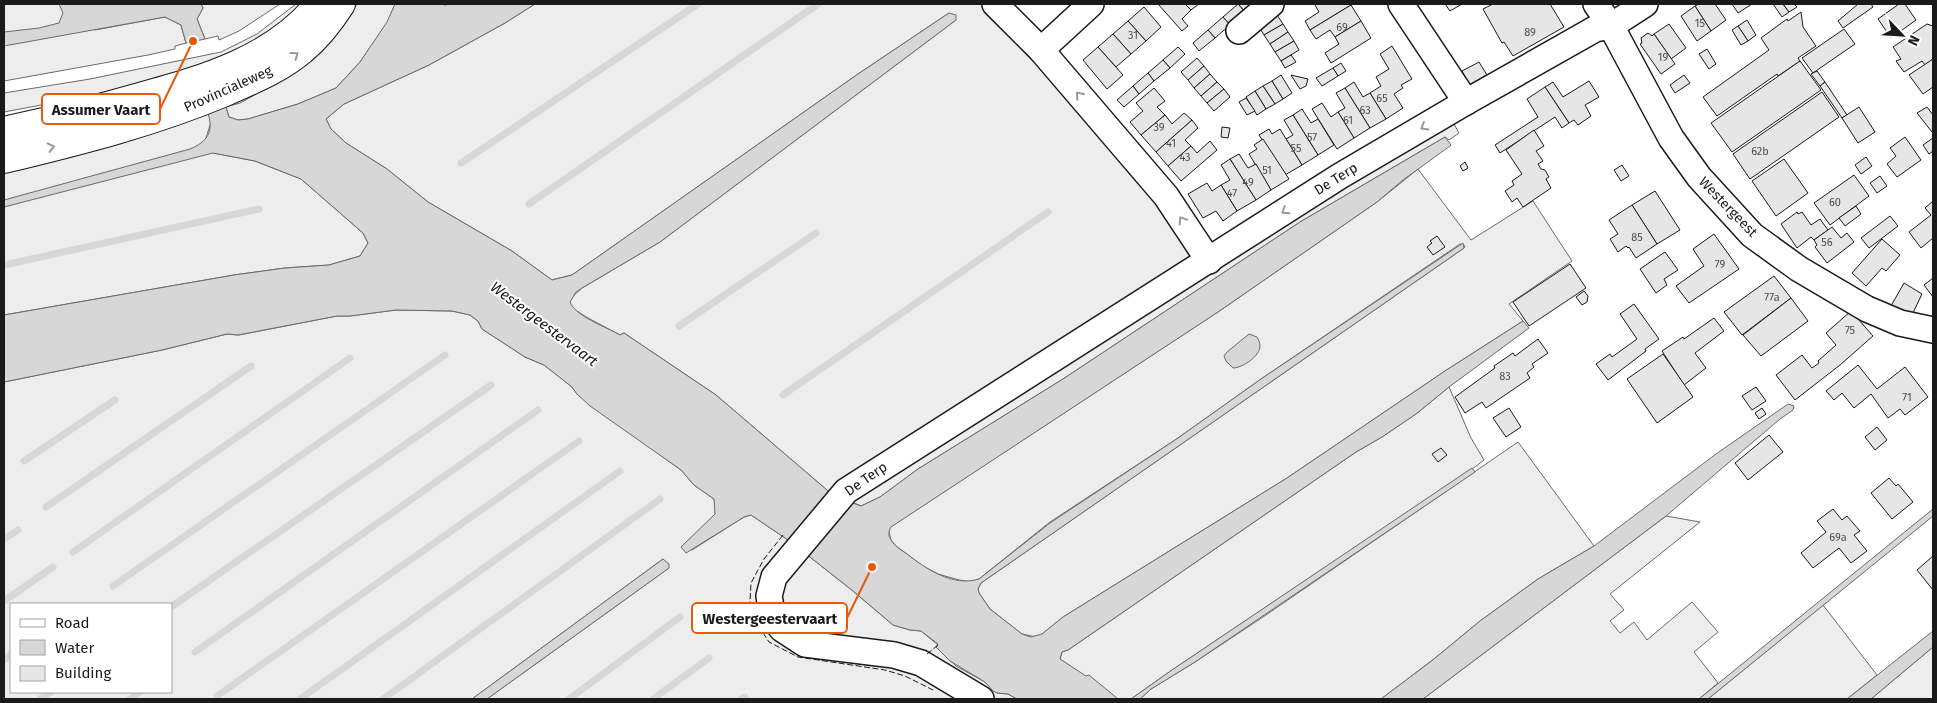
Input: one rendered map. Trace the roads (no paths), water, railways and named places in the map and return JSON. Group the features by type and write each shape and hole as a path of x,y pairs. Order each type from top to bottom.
{"main road":[{"name":"Provincialeweg","path":"232,78 252,58 291,32 307,18 318,4"},
{"name":"Provincialeweg","path":"4,159 83,140 232,78 269,72 302,50 320,33 341,4"},
{"name":"Provincialeweg","path":"4,131 183,97"}],"street":[{"path":"995,4 1040,50 1166,196 1209,261"},
{"path":"1040,50 1092,4"},
{"path":"1239,31 1272,4"},
{"path":"1401,4 1466,102"},
{"name":"Westergeest","path":"1596,4 1611,26 1671,138 1699,177 1752,235 1799,269 1867,309 1900,322 1933,330"},
{"name":"De Terp","path":"981,699 921,663 894,655 805,644 782,629 773,618 769,596 774,577 781,566 846,491 1340,176 1595,29 1611,26 1645,4"}],"water":[{"path":"59,4 201,4 203,8 197,19 205,39 186,43 181,25 165,17 4,46 4,32 39,28 59,23 63,13"},
{"path":"395,4 535,4 505,23 429,65 344,104 326,119 331,129 346,143 387,169 428,202 512,251 552,280 572,275 858,74 949,13 956,15 956,20 660,242 576,292 570,302 584,316 620,335 624,333 716,395 834,496 861,506 880,497 918,469 1063,379 1300,222 1445,137 1450,146 1403,180 1377,202 1218,312 891,527 889,535 893,543 931,571 959,581 979,579 1050,523 1463,243 1464,248 981,583 978,589 979,593 990,609 1022,634 1031,637 1042,634 1063,617 1287,478 1445,371 1523,321 1529,328 1416,414 1356,452 1068,650 1062,652 1060,659 1086,676 1089,675 1118,699 1017,699 1008,694 993,691 985,682 950,661 936,647 938,644 921,631 893,625 791,542 751,515 744,517 686,553 681,547 715,514 714,499 694,485 681,470 590,406 572,387 544,365 525,357 482,329 478,321 470,315 452,311 396,310 337,316 238,335 227,334 162,350 4,382 4,315 234,275 285,268 329,265 360,256 368,243 363,233 301,179 255,161 213,153 4,207 4,200 190,149 201,143 208,136 210,120 208,113 226,107 229,117 238,120 248,119 298,104 336,88 360,62 387,22"},
{"path":"1249,334 1257,337 1260,344 1259,349 1250,361 1233,368 1224,356"},
{"path":"1788,404 1794,406 1793,410 1666,516 1423,699 1381,699 1480,621 1538,579 1594,546 1716,454"},
{"path":"1472,468 1475,472 1195,662 1151,689 1140,699 1131,699 1172,670"},
{"path":"1933,509 1933,516 1708,699 1699,699"},
{"path":"663,559 669,564 669,568 487,699 472,699"},
{"path":"1933,631 1933,647 1871,699 1847,699"}],"waterway":[{"path":"461,163 698,4"},
{"path":"529,204 818,4"},
{"path":"4,265 259,209"},
{"path":"783,395 1048,212"},
{"path":"679,326 816,233"},
{"path":"113,586 445,355"},
{"path":"73,552 350,358"},
{"path":"46,507 251,366"},
{"path":"172,606 491,385"},
{"path":"24,461 115,400"},
{"path":"195,652 538,410"},
{"path":"217,696 579,441"},
{"path":"300,699 620,471"},
{"path":"383,699 660,499"},
{"path":"4,539 18,530"},
{"path":"4,601 53,567"},
{"path":"569,699 680,617"},
{"path":"4,660 10,655"},
{"path":"653,699 709,658"},
{"path":"40,699 49,693"},
{"path":"130,699 139,693"},
{"path":"741,699 745,697"}],"place":[{"name":"Assumer Vaart","path":"193,41"},
{"name":"Westergeestervaart","path":"872,567"}]}
